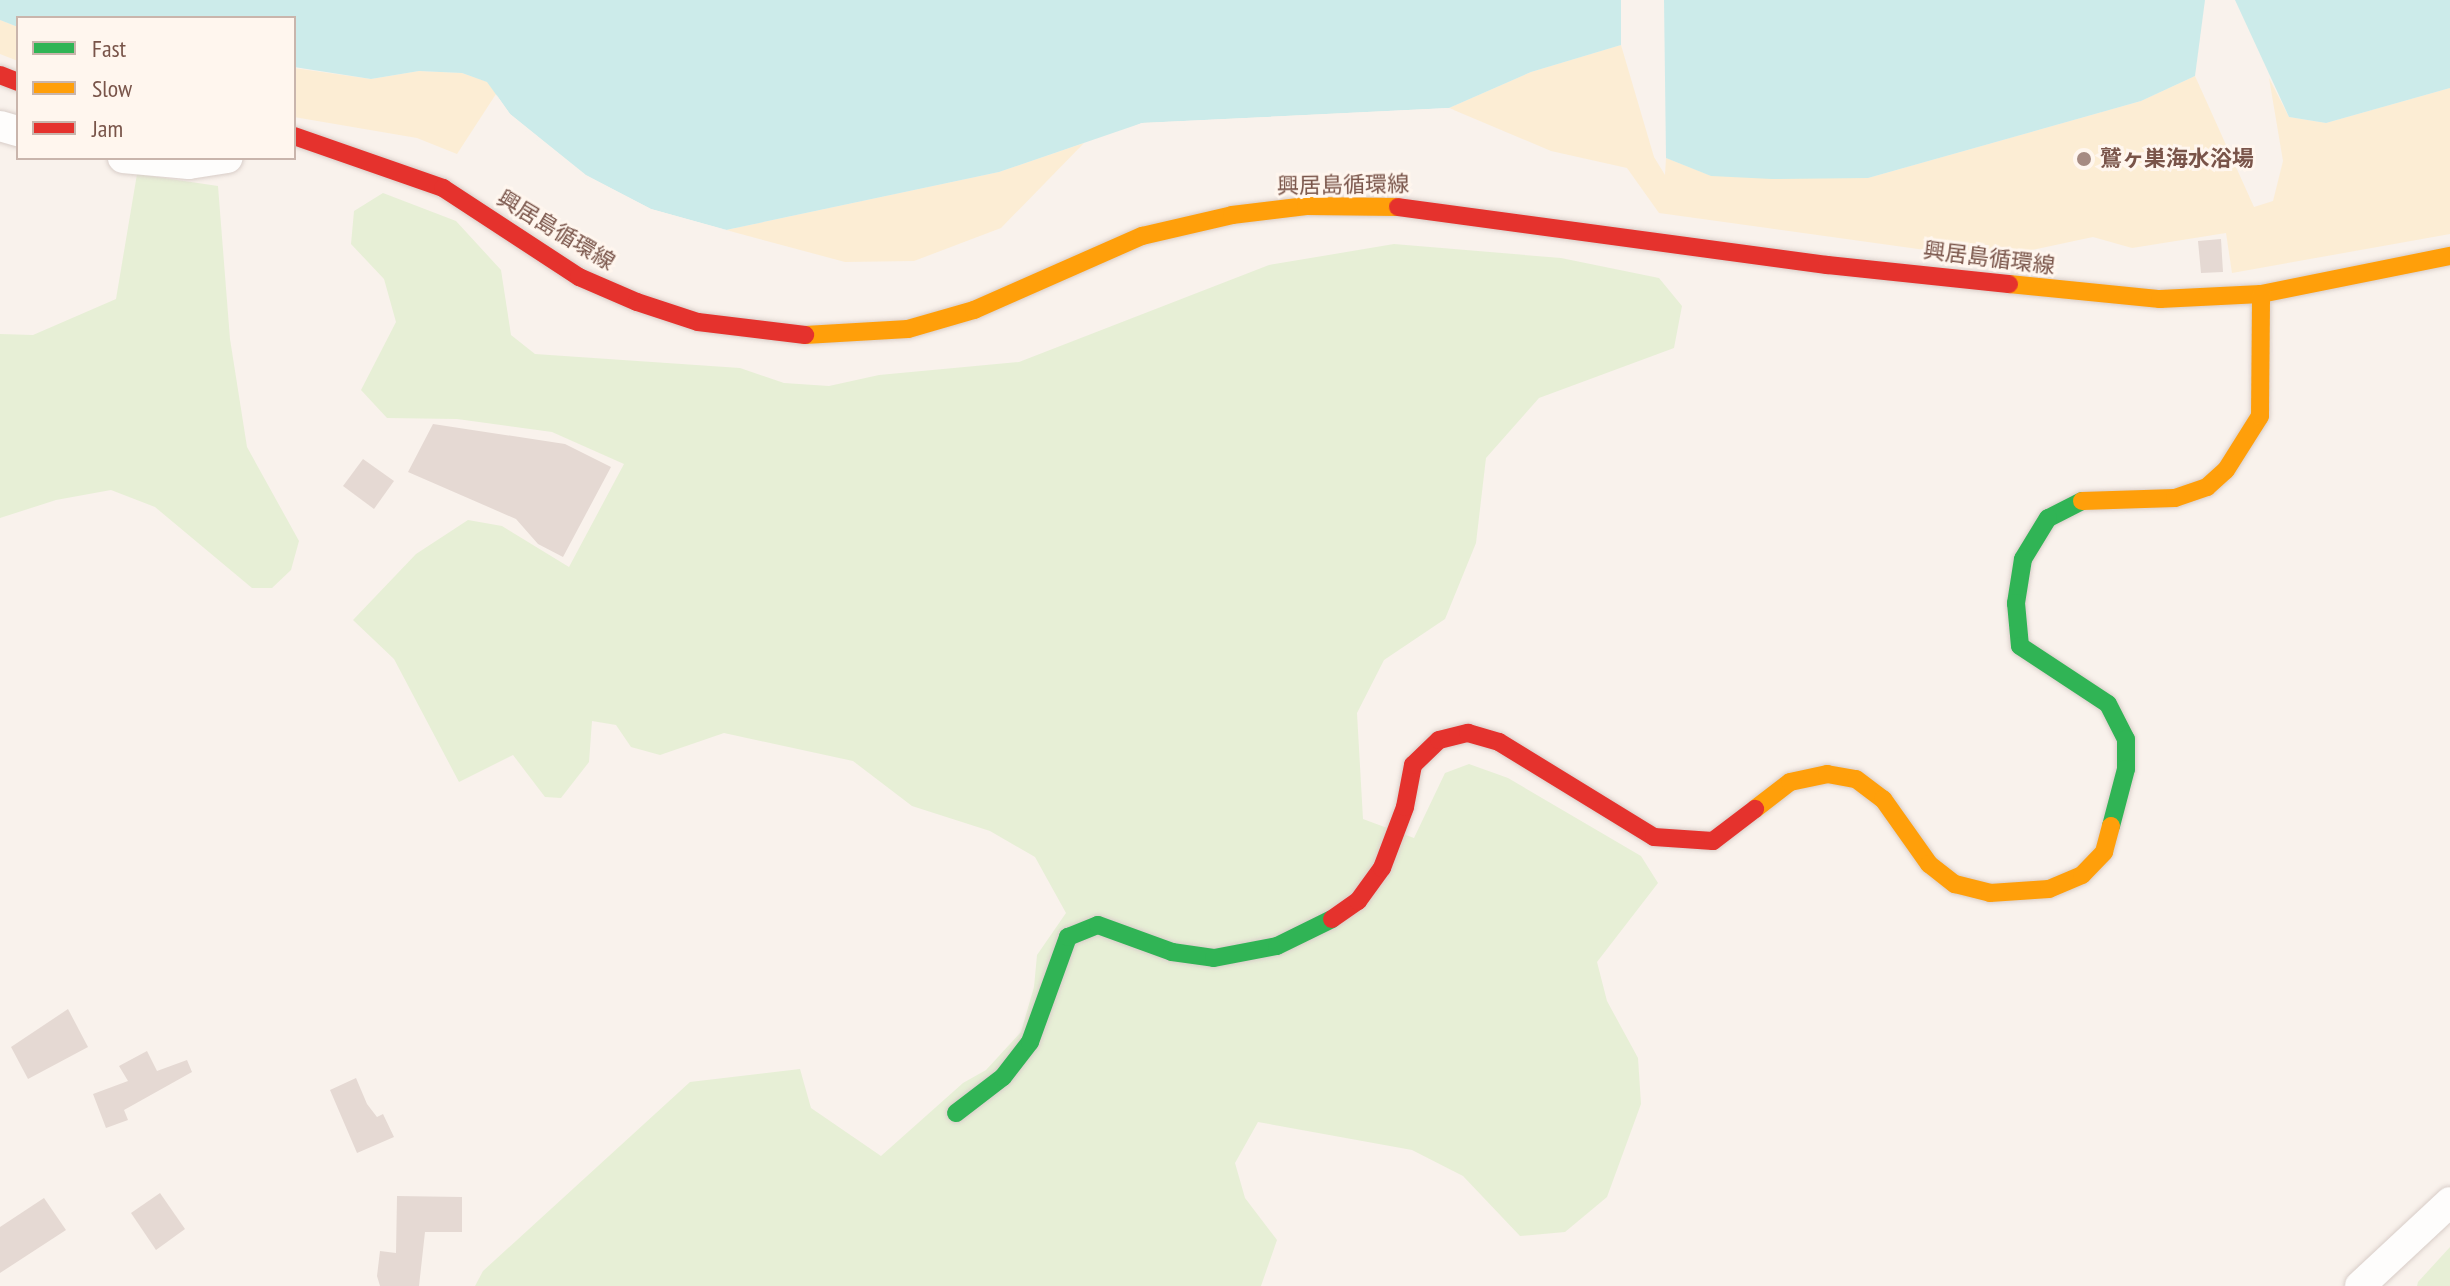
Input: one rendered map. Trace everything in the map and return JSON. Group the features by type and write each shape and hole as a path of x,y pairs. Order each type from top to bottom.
{"street":[{"name":"興居島循環線","path":"296,137 443,188 579,277 623,296 698,322 758,333 839,336 908,329 974,310 1142,236 1232,215 1306,206 1386,205 1462,213 1827,265 2089,295 2160,299 2261,294 2450,256"},
{"path":"145,160 189,164 215,160"},
{"path":"956,1113 1003,1077 1030,1042 1068,937 1098,925 1172,952 1214,958 1277,946 1318,929 1358,901 1382,868 1405,807 1413,765 1439,740 1468,733 1499,742 1654,837 1713,841 1790,782 1827,774 1856,779 1883,799 1929,864 1955,884 1990,893 2049,889 2082,875 2104,852 2126,769 2126,739 2108,704 2020,646 2016,603 2023,559 2048,518 2085,499 2175,498 2207,487 2226,470 2260,416 2265,379 2261,294"},
{"path":"2360,1286 2450,1202"}],"green space":[{"path":"137,174 218,186 230,339 247,447 299,541 291,570 272,588 252,588 155,507 111,490 56,500 0,518 0,334 33,335 116,299"},
{"path":"383,193 456,221 501,270 511,335 535,354 740,368 784,383 829,386 879,375 1019,362 1269,265 1394,244 1561,258 1659,278 1682,306 1674,348 1539,398 1486,458 1476,543 1445,619 1384,660 1357,713 1363,819 1414,838 1445,773 1469,764 1508,778 1641,856 1658,883 1597,962 1607,1001 1638,1058 1641,1104 1607,1197 1565,1232 1520,1236 1463,1176 1412,1150 1258,1122 1235,1163 1245,1198 1277,1240 1261,1286 475,1286 483,1271 690,1082 800,1069 811,1108 881,1156 963,1083 986,1070 1021,1032 1034,987 1037,955 1066,913 1035,857 990,831 912,806 853,761 724,733 660,755 631,747 616,725 592,721 589,762 561,798 545,797 513,755 459,782 394,659 353,620 416,554 468,520 502,526 569,567 624,464 552,432 457,419 387,418 361,390 396,322 384,279 351,244 354,211"},
{"path":"2450,1247 2450,1286 2417,1286 2418,1282"}],"sand":[{"path":"0,20 16,26 16,60 0,54"},
{"name":"鷲ヶ巣海水浴場","path":"1621,45 1654,157 1665,175 1666,158 1712,176 1868,178 2141,101 2195,76 2254,207 2273,201 2283,161 2269,78 2289,117 2326,123 2450,88 2450,234 2232,273 2226,233 2132,248 2093,237 1990,259 1659,213 1627,168 1551,151 1449,108 1531,72"},
{"path":"296,68 371,79 419,71 462,73 488,82 496,94 457,154 417,138 296,117"},
{"path":"1084,143 1001,228 914,261 845,262 726,230 999,172"}],"water":[{"path":"0,0 1621,0 1621,45 1531,72 1449,108 1142,123 999,172 726,230 651,209 585,175 510,114 487,82 462,73 419,71 371,79 296,67 296,16 16,16 16,26 0,20"},
{"path":"1664,0 2205,0 2195,76 2141,101 1868,178 1772,179 1711,176 1666,158"},
{"path":"2235,0 2450,0 2450,88 2326,123 2289,117"}],"pier":[{"path":"496,94 510,114 586,175 651,209 734,232 650,213 584,179 507,116"},
{"path":"1454,110 1142,127 1078,149 1142,123"}],"building":[{"path":"2221,239 2223,272 2201,273 2198,241"},
{"path":"433,424 565,444 611,467 563,557 538,544 516,519 408,472"},
{"path":"363,459 394,481 374,509 343,486"},
{"path":"68,1009 88,1047 28,1079 11,1047"},
{"path":"147,1051 157,1071 187,1060 192,1072 124,1110 128,1120 106,1128 93,1094 128,1081 119,1066"},
{"path":"356,1078 367,1104 377,1117 383,1114 394,1137 357,1153 330,1090"},
{"path":"160,1193 185,1229 156,1250 131,1213"},
{"path":"397,1196 462,1197 462,1232 425,1232 419,1286 380,1286 377,1276 380,1251 396,1253"},
{"path":"44,1198 66,1230 0,1273 0,1227"}],"traffic: fast":[{"path":"2082,501 2048,518 2023,559 2016,603 2020,646 2108,704 2126,739 2126,769 2111,826"},
{"path":"956,1113 1003,1077 1030,1042 1068,937 1098,925 1172,952 1214,958 1277,946 1332,919"}],"traffic: slow":[{"path":"805,335 908,329 974,310 1142,236 1232,215 1306,206 1398,207"},
{"path":"2009,284 2160,299 2261,294 2450,256"},
{"path":"2082,501 2175,498 2207,487 2226,470 2260,416 2261,294"},
{"path":"1755,809 1790,782 1827,774 1856,779 1883,799 1929,864 1955,884 1990,893 2049,889 2082,875 2104,852 2111,826"}],"traffic: jam":[{"path":"0,75 16,81"},
{"path":"296,137 443,188 579,277 637,302 698,322 805,335"},
{"path":"1398,207 1827,265 2009,284"},
{"path":"1332,919 1358,901 1382,868 1405,807 1413,765 1439,740 1468,733 1499,742 1654,837 1713,841 1755,809"}],"place":[{"name":"鷲ヶ巣海水浴場","path":"2084,159"}]}
